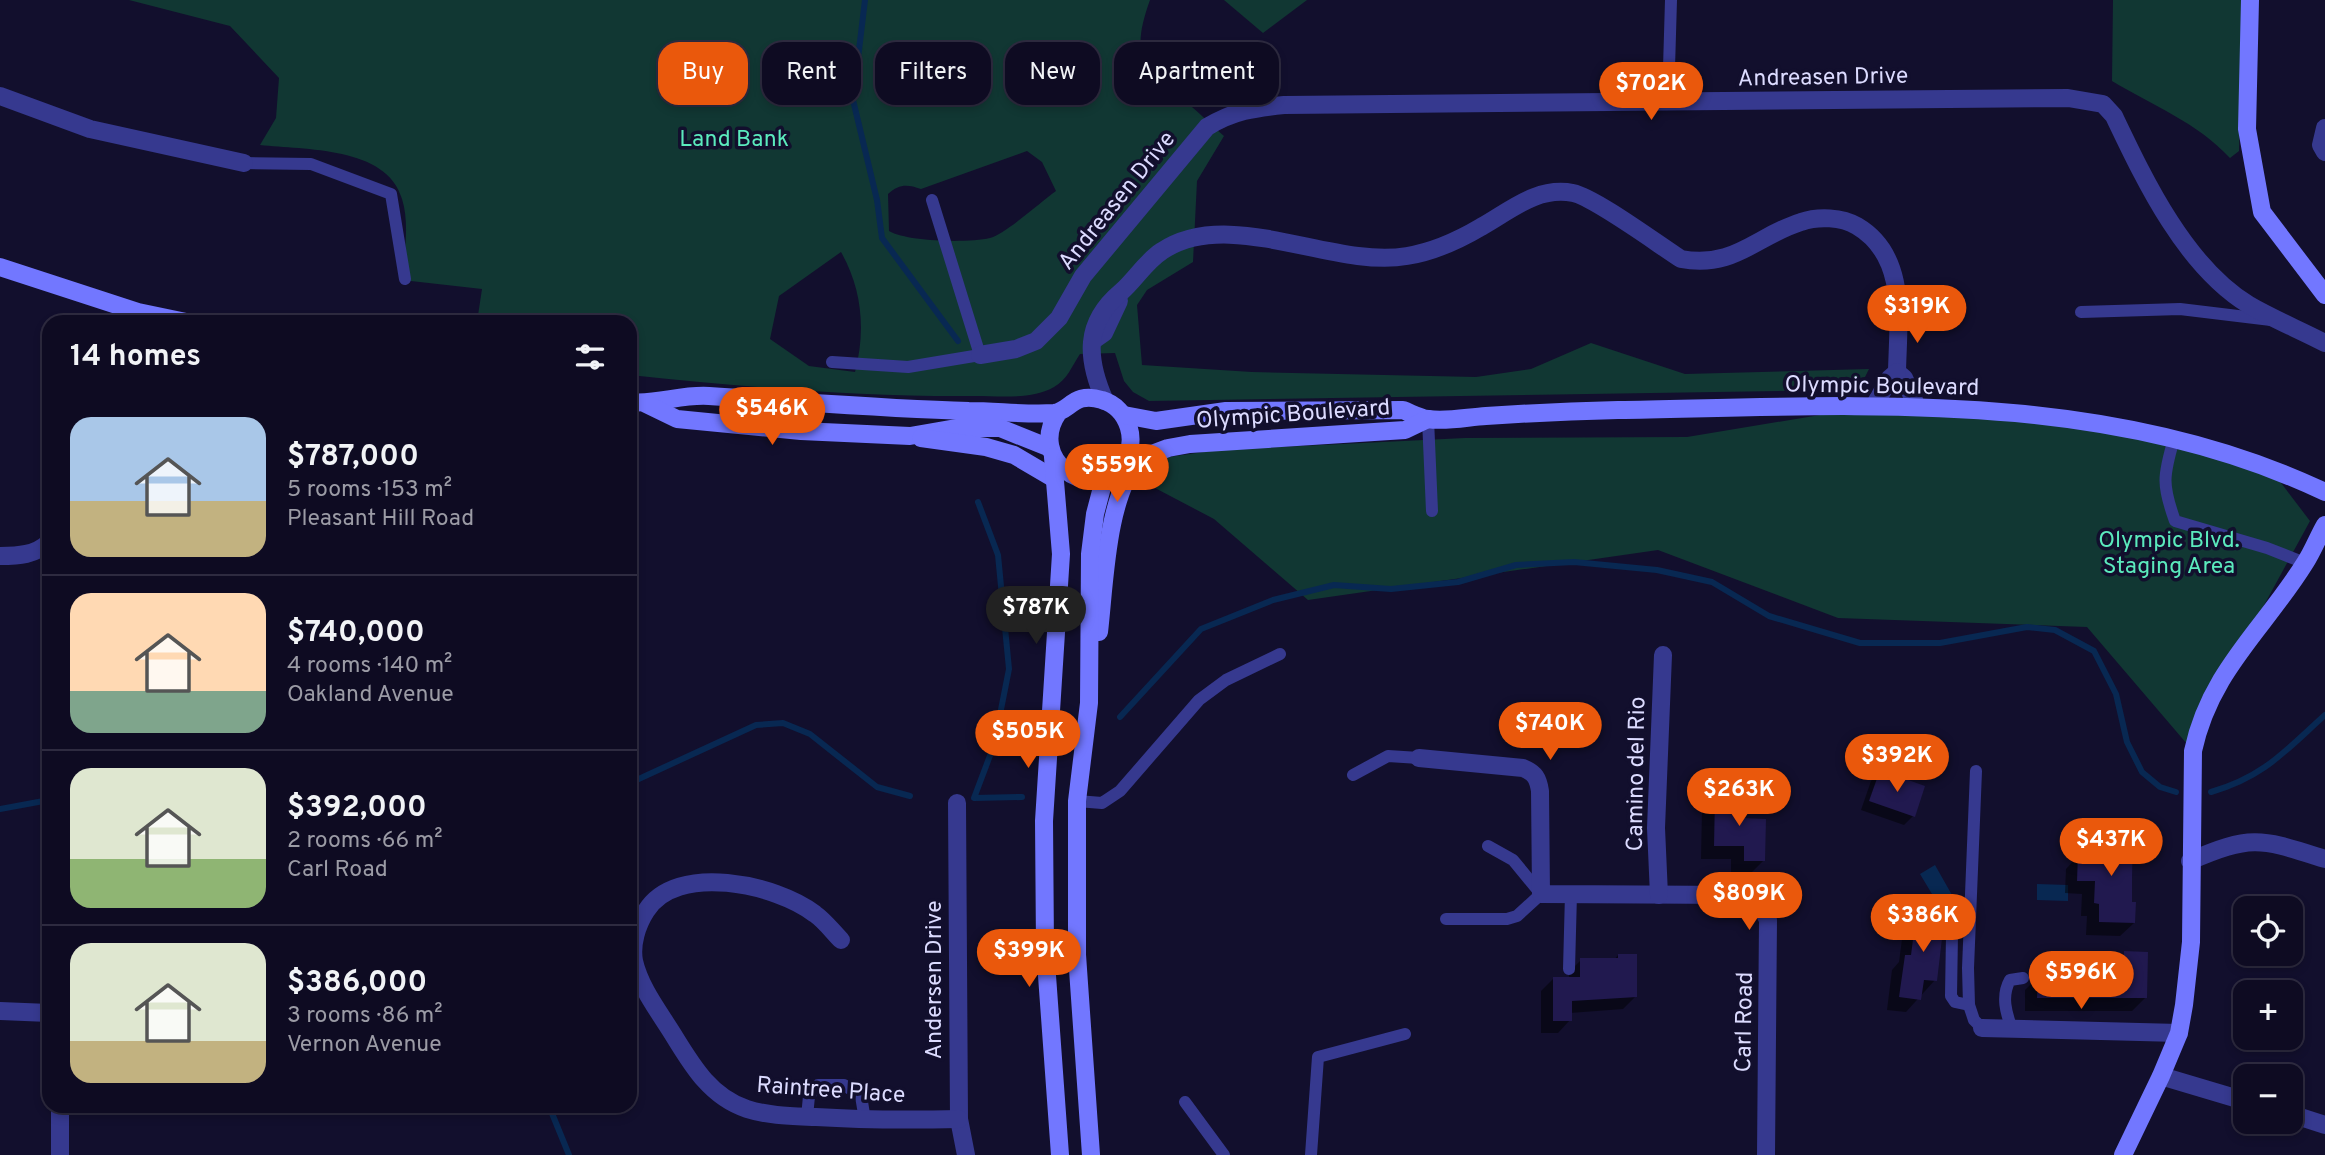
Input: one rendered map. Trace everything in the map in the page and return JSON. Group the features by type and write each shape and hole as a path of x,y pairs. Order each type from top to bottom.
{"main road":[{"path":"2250,0 2247,129 2262,212 2325,295"},
{"path":"0,267 131,315"},
{"path":"638,403 686,394 917,409 1058,413"},
{"path":"1060,1155 1045,948 1044,821 1061,554 1050,430 1058,413 1080,398"},
{"name":"Olympic Boulevard","path":"1080,398 1105,401 1124,415 1156,421 1226,411 1403,410 1428,419"},
{"path":"638,403 677,419 801,431 911,436 982,427 1000,428 1051,453 1062,469 1075,477 1090,479 1105,476 1095,514 1090,554 1088,703"},
{"name":"Olympic Boulevard","path":"1105,476 1140,457 1190,444 1405,430 1428,419 1578,411 1874,406 2079,419 2174,439 2269,467 2325,492"},
{"path":"1121,466 1131,441 1124,415"},
{"path":"911,436 937,443 986,447 1014,455 1053,478"},
{"path":"1091,1155 1077,955 1077,801 1112,531 1127,479 1140,457"},
{"path":"2123,1155 2179,1032 2191,942 2193,751 2206,705 2239,651 2305,563 2325,525"}],"street":[{"path":"0,96 90,129 244,163"},
{"name":"Andreasen Drive","path":"980,355 1016,349 1036,341 1059,318 1083,276 1191,145 1207,127 1229,114 1284,105 2068,98 2103,104 2114,116 2165,217 2222,284 2248,304 2325,344"},
{"path":"2325,128 2321,145 2325,152"},
{"path":"1105,401 1094,376 1092,327 1110,299 1119,294 1162,251 1189,240 1222,234 1343,255 1407,256 1455,241 1542,193 1572,192 1681,259 1698,262 1732,256 1801,222 1847,220 1875,236 1894,270 1899,317 1897,372"},
{"path":"1874,406 1890,377 1897,372"},
{"path":"1897,372 1904,378 1917,407"},
{"path":"1080,398 1094,376"},
{"path":"0,556 22,555 42,549"},
{"name":"Camino del Rio","path":"1659,895 1656,828 1663,654"},
{"path":"1419,758 1523,768 1533,772 1539,780 1540,791 1541,894"},
{"name":"Andersen Drive","path":"957,803 959,1119 965,1155"},
{"path":"2190,861 2227,845 2250,840 2276,843 2325,859"},
{"name":"Raintree Place","path":"637,930 652,900 670,887 696,881 745,886 790,899 816,914 841,940"},
{"name":"Carl Road","path":"1541,894 1743,895 1753,897 1765,909 1768,920 1766,1155"},
{"name":"Raintree Place","path":"637,968 647,991 700,1077 721,1095 746,1109 807,1117 865,1120 959,1119"},
{"path":"0,1011 42,1013"},
{"path":"1982,1028 2179,1032"},
{"path":"2161,1076 2233,1097"},
{"path":"60,1113 60,1155"},
{"path":"2303,1118 2325,1125"}],"lane":[{"path":"1668,102 1671,0"},
{"path":"244,163 311,164 391,194 405,279"},
{"path":"832,362 908,367 980,355 932,200"},
{"path":"2081,312 2180,309 2282,321"},
{"path":"1428,419 1432,511"},
{"path":"2174,439 2166,466 2164,490 2175,522 2267,548 2305,563"},
{"path":"1077,801 1102,803 1120,791 1199,700 1226,680 1280,654"},
{"path":"1353,775 1388,756 1419,758"},
{"path":"1976,771 1969,915 1969,1005 1974,1020 1982,1028"},
{"path":"1446,919 1507,919 1517,916 1541,894 1513,860 1488,846"},
{"path":"1569,969 1571,894"},
{"path":"1952,934 1951,996 1955,1002 1969,1005"},
{"path":"2012,1029 2006,1013 2007,986 2010,981 2023,978"},
{"path":"1311,1155 1318,1057 1405,1034"},
{"path":"807,1117 809,1096 818,1085 844,1085 861,1096 865,1120"},
{"path":"1185,1102 1224,1155"}],"green space":[{"name":"Land Bank","path":"129,0 1150,0 1141,42 1114,42 1114,105 1189,105 1224,136 1197,181 1193,262 1147,290 1137,305 1142,365 1252,372 1476,377 1531,369 1591,343 1685,374 1869,369 1864,379 1840,390 1149,401 1133,392 1124,381 1115,353 1080,354 1059,384 1036,394 1015,396 846,393 637,376 637,315 478,315 482,289 402,280 406,219 402,199 393,182 380,169 342,154 260,145 276,118 279,78 230,26","holes":["1027,151 1042,162 1056,191 990,238 938,240 898,235 889,231 888,194 896,188 907,186 921,189","841,252 854,280 861,325 855,372 809,366 770,339 779,296"]},
{"path":"1224,0 1307,0 1263,33"},
{"path":"2113,0 2242,0 2239,151 2230,158 2204,135 2174,115 2112,81"},
{"name":"Olympic Blvd. Staging Area","path":"1874,406 2079,419 2269,467 2310,521 2239,651 2193,751 2087,627 1838,618 1658,550 1308,600 1214,519 1136,478 1144,468 1169,457 1217,450 1465,438 1687,437"}],"water":[{"path":"1935,865 1952,895 1933,906 1930,900 1932,894 1920,874"},
{"path":"2037,884 2068,885 2068,901 2037,900"}],"building":[{"path":"1880,770 1925,786 1915,817 1869,801"},
{"path":"1715,795 1742,795 1742,818 1766,819 1765,861 1744,861 1744,846 1714,846"},
{"path":"2099,835 2133,836 2132,902 2136,902 2135,923 2099,922 2099,904 2094,903 2095,881 2077,881 2078,853 2099,854"},
{"path":"1917,909 1945,913 1937,981 1924,980 1921,1000 1899,997 1905,955 1911,955"},
{"path":"2124,951 2148,952 2147,998 2037,998 2038,975 2059,976 2059,957 2124,959"},
{"path":"1618,954 1637,954 1637,997 1572,1001 1572,1021 1553,1021 1553,977 1580,977 1580,958 1618,958"}],"waterway":[{"path":"865,0 853,100 877,200 882,238 958,341"},
{"path":"978,502 998,555 1009,669 994,745 974,798 1022,797"},
{"path":"1120,717 1201,629 1273,600 1334,585 1391,589 1458,582 1516,565 1574,562 1657,570 1712,582 1769,616 1860,643 1940,643 2027,627 2055,630 2094,651 2116,694 2127,742 2142,772 2160,787 2176,792"},
{"path":"2211,792 2246,779 2260,770 2286,751 2325,715"},
{"path":"637,780 756,725 783,723 810,734 877,787 910,796"},
{"path":"0,809 42,801"},
{"path":"552,1113 569,1155"}]}
